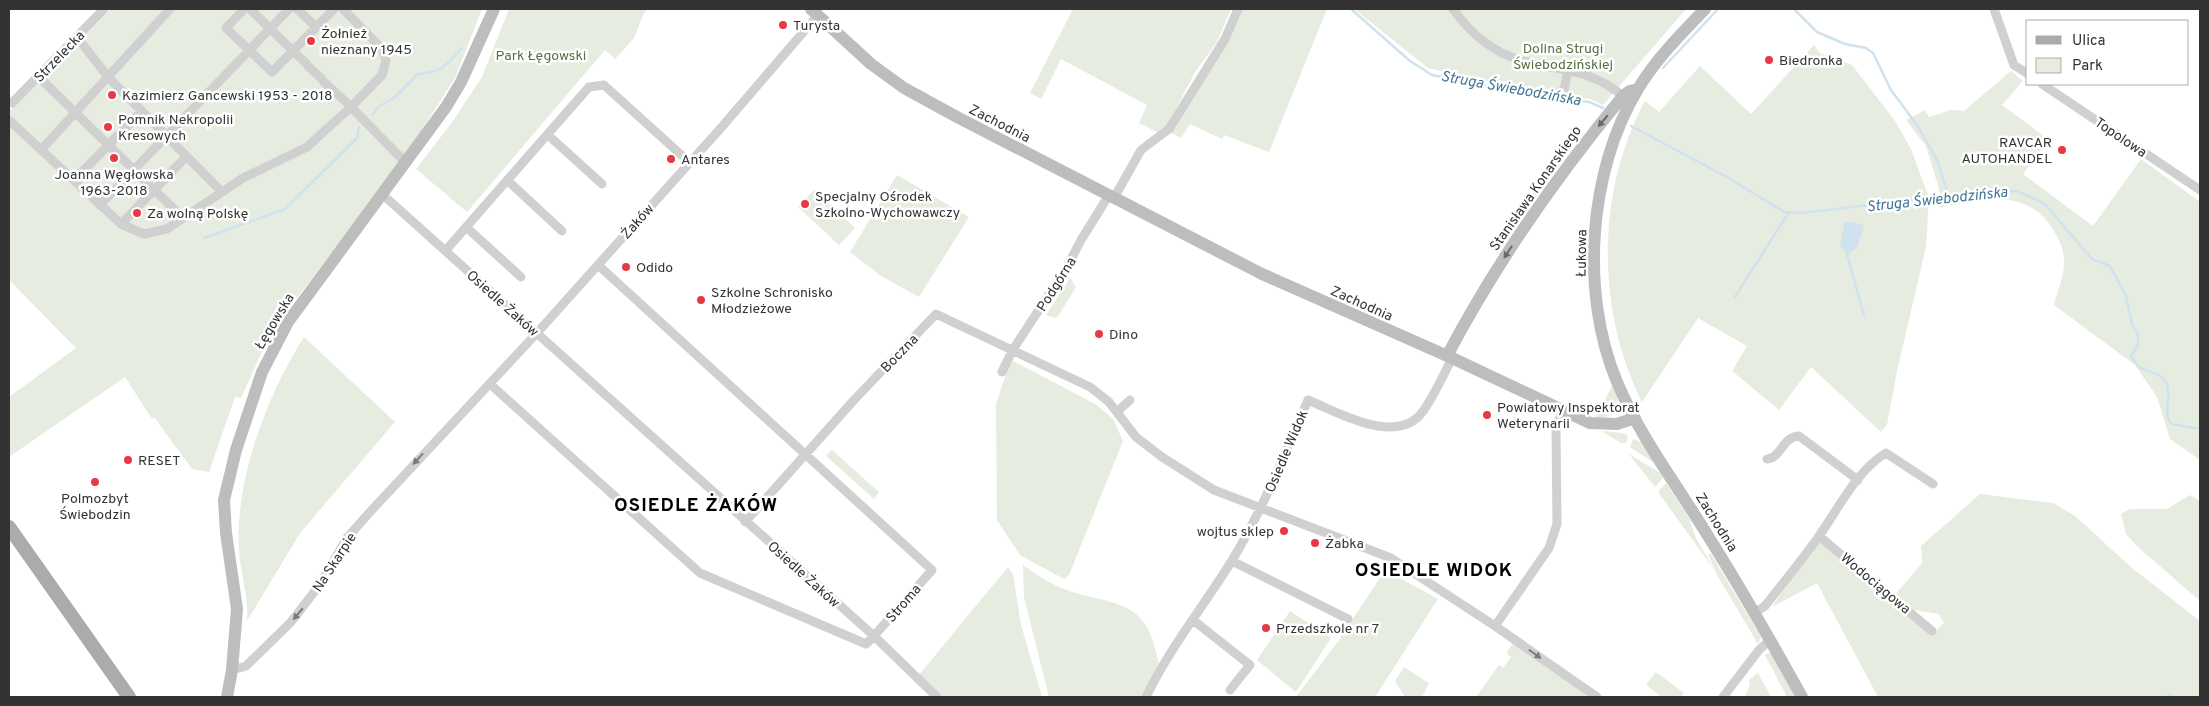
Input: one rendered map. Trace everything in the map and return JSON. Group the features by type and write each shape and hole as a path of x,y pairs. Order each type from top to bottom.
{"main road":[{"path":"9,527 129,697"}],"street":[{"name":"Strzelecka","path":"12,103 104,9"},
{"path":"42,150 170,9"},
{"path":"244,9 226,28 272,72 294,53 334,9"},
{"path":"250,9 406,163"},
{"path":"100,205 289,9"},
{"path":"297,9 316,27"},
{"path":"10,121 121,224 139,233 167,230 221,191 243,178 307,147 348,104 382,75 386,60 382,49 343,9"},
{"name":"Łęgowska","path":"227,697 232,670 238,609 224,511 226,490 262,372 277,340 314,286 446,107 461,82 494,9"},
{"name":"Podgórna","path":"1002,372 1012,351 1067,267 1081,240 1136,158 1149,144 1169,128 1225,39 1238,9"},
{"path":"1453,9 1472,31 1502,52 1524,61 1595,77 1623,96"},
{"name":"Stanisława Konarskiego","path":"1450,357 1486,286 1540,203 1623,96 1630,91 1638,89 1667,50 1705,9"},
{"path":"1994,9 2014,65 2026,73"},
{"name":"Żaków","path":"451,423 536,334 689,162 814,12"},
{"name":"Zachodnia","path":"814,12 871,64 904,88 1289,287 1450,357 1590,423 1617,424 1635,418 1754,613 1802,697"},
{"path":"77,38 108,77 221,191"},
{"path":"1564,90 1568,70"},
{"path":"39,77 183,218"},
{"path":"446,250 589,87 604,85 689,162"},
{"name":"Topolowa","path":"2043,85 2200,190"},
{"name":"Łukowa","path":"1635,418 1617,382 1607,352 1598,306 1594,259 1598,208 1608,162 1620,125 1638,89"},
{"path":"74,180 142,111"},
{"path":"548,135 602,184"},
{"path":"121,224 186,157"},
{"path":"507,180 562,231"},
{"name":"Osiedle Żaków","path":"382,194 874,636 866,644 700,573 490,384"},
{"path":"466,227 521,276"},
{"path":"598,265 805,454 745,522"},
{"name":"Boczna","path":"805,454 936,314 1012,351"},
{"name":"Osiedle Widok","path":"1012,351 1082,382 1102,395 1136,437 1149,448 1214,490 1391,558 1495,626 1597,697"},
{"name":"Osiedle Widok","path":"1262,508 1308,400 1371,425 1400,426 1419,417 1450,357"},
{"path":"1117,412 1130,400"},
{"path":"1495,626 1550,548 1554,536 1557,524 1556,428 1562,411"},
{"name":"Na Skarpie","path":"232,670 246,666 291,622 318,587 347,538 451,423"},
{"path":"1767,459 1773,458 1791,438 1799,436 1858,480"},
{"path":"1754,613 1765,606 1819,536 1866,468 1886,452 1933,484"},
{"name":"Stroma","path":"805,454 932,570 874,636"},
{"path":"1146,697 1232,561 1262,508"},
{"name":"Wodociągowa","path":"1819,536 1932,631"},
{"path":"1232,561 1348,619"},
{"path":"1193,620 1250,665 1230,690"},
{"path":"874,636 937,697"},
{"path":"1723,697 1760,649 1770,640"}],"green space":[{"path":"111,9 482,9 456,76 409,150 271,332 241,398 235,397 209,472 192,469 154,417 152,419 125,377 9,457 9,397 76,348 9,280 9,111"},
{"name":"Park Łęgowski","path":"509,9 648,9 644,13 634,38 615,59 605,50 467,212 416,169 453,121 482,77"},
{"path":"1073,9 1231,9 1217,42 1195,72 1167,126 1159,133 1139,123 1147,105 1061,59 1041,99 1030,93"},
{"path":"1241,9 1327,9 1269,152 1224,135 1222,139 1190,124 1181,138 1169,132"},
{"name":"Dolina Strugi Świebodzińskiej","path":"1354,9 1686,9 1603,105 1590,99 1504,85 1428,68"},
{"path":"1814,45 1820,53 1852,65 1895,121 1911,149 1929,198 1926,247 1897,371 1887,425 1881,432 1811,367 1779,410 1732,371 1747,346 1698,318 1642,402 1627,366 1616,329 1610,290 1608,251 1610,212 1617,173 1629,136 1645,101 1659,112 1700,66 1751,114"},
{"path":"2011,71 2023,81 2002,105 2049,140 2023,174 2093,226 2141,159 2200,202 2200,460 2170,439 2157,397 2135,365 2054,305 2063,274 2064,254 2057,236 2042,215 2016,201 2001,199 1970,201 1940,208 1939,189 1926,146 1906,120 1925,110 1929,117 1951,110 1964,111"},
{"path":"897,175 969,217 919,297 881,276 850,252"},
{"path":"814,190 855,228 839,245 798,207"},
{"path":"1070,278 1076,287 1058,316 1055,318 1046,315"},
{"path":"304,337 395,422 300,533 247,621 247,603 239,549 242,494 256,438 266,411 290,360"},
{"path":"1013,361 1097,405 1113,419 1123,441 1069,575 1064,579 1020,555 997,520 996,404 1009,365"},
{"path":"1612,386 1618,404 1616,409 1609,416 1595,418"},
{"path":"1601,431 1628,435 1626,443 1621,443"},
{"path":"1633,439 1643,443 1656,464 1630,447"},
{"path":"832,450 879,492 874,499 826,456"},
{"path":"1629,454 1660,473 1663,478 1655,487"},
{"path":"1666,483 1689,518 1696,538 1715,571 1658,492"},
{"path":"1980,494 2053,503 2075,516 2132,568 2200,621 2200,697 1878,697 1817,583 1772,607 1813,545 1821,542 1931,635 1944,623 1939,614 1915,610 1895,595 1922,563 1921,546"},
{"path":"2190,495 2200,501 2200,601 2139,548 2126,534 2121,514 2130,509 2167,509"},
{"path":"1708,554 1711,554 1761,637 1758,644 1717,575"},
{"path":"1023,565 1042,578 1062,588 1129,609 1143,621 1151,635 1159,663 1141,697 1049,697 1024,597"},
{"path":"1008,567 1013,574 1021,625 1042,697 942,697 919,675"},
{"path":"1385,570 1438,599 1375,697 1296,697 1339,640"},
{"path":"1290,611 1331,638 1296,692 1257,660"},
{"path":"1514,642 1591,697 1476,697 1499,665 1503,668 1511,657 1506,653"},
{"path":"1771,652 1795,697 1787,697 1765,655"},
{"path":"1404,667 1429,683 1422,697 1405,697 1395,681"},
{"path":"1656,672 1684,693 1681,697 1662,697 1646,685"},
{"path":"1758,673 1771,697 1745,697 1750,684 1749,680"}],"water":[{"path":"1845,221 1864,225 1857,248 1847,254 1840,245"}],"waterway":[{"name":"Struga Świebodzińska","path":"1351,9 1410,61 1432,75 1528,94 1589,102 1603,108"},
{"path":"1663,68 1718,9"},
{"path":"1794,9 1817,32 1845,44 1866,48 1873,53 1891,90 1917,125 1937,160 1949,197"},
{"path":"372,115 378,107 395,97 418,74 438,70 462,48"},
{"name":"Struga Świebodzińska","path":"1631,126 1725,176 1784,212 1801,213 1973,193 2017,191 2045,204 2092,259 2110,266 2126,296 2132,324 2138,335 2138,345 2131,356 2138,366 2157,374 2166,382 2168,387 2167,414 2171,424 2200,429"},
{"path":"204,238 285,209 357,138 359,127"},
{"path":"1735,297 1789,212"},
{"path":"1847,254 1864,316"},
{"path":"2168,694 2174,697"}],"place":[{"name":"Turysta","path":"783,25"},
{"name":"Żołnież nieznany 1945","path":"311,41"},
{"name":"Biedronka","path":"1769,60"},
{"name":"Kazimierz Gancewski 1953 - 2018","path":"112,95"},
{"name":"Pomnik Nekropolii Kresowych","path":"108,127"},
{"name":"RAVCAR AUTOHANDEL","path":"2062,150"},
{"name":"Joanna Węgłowska 1963-2018","path":"114,158"},
{"name":"Antares","path":"671,159"},
{"name":"Specjalny Ośrodek Szkolno-Wychowawczy","path":"805,204"},
{"name":"Za wolną Polskę","path":"137,213"},
{"name":"Odido","path":"626,267"},
{"name":"Szkolne Schronisko Młodzieżowe","path":"701,300"},
{"name":"Dino","path":"1099,334"},
{"name":"Powiatowy Inspektorat Weterynarii","path":"1487,415"},
{"name":"RESET","path":"128,460"},
{"name":"Polmozbyt Świebodzin","path":"95,482"},
{"name":"wojtus sklep","path":"1284,531"},
{"name":"Żabka","path":"1315,543"},
{"name":"Przedszkole nr 7","path":"1266,628"}],"district":[{"name":"OSIEDLE ŻAKÓW","path":"696,504"},
{"name":"OSIEDLE WIDOK","path":"1434,569"}]}
